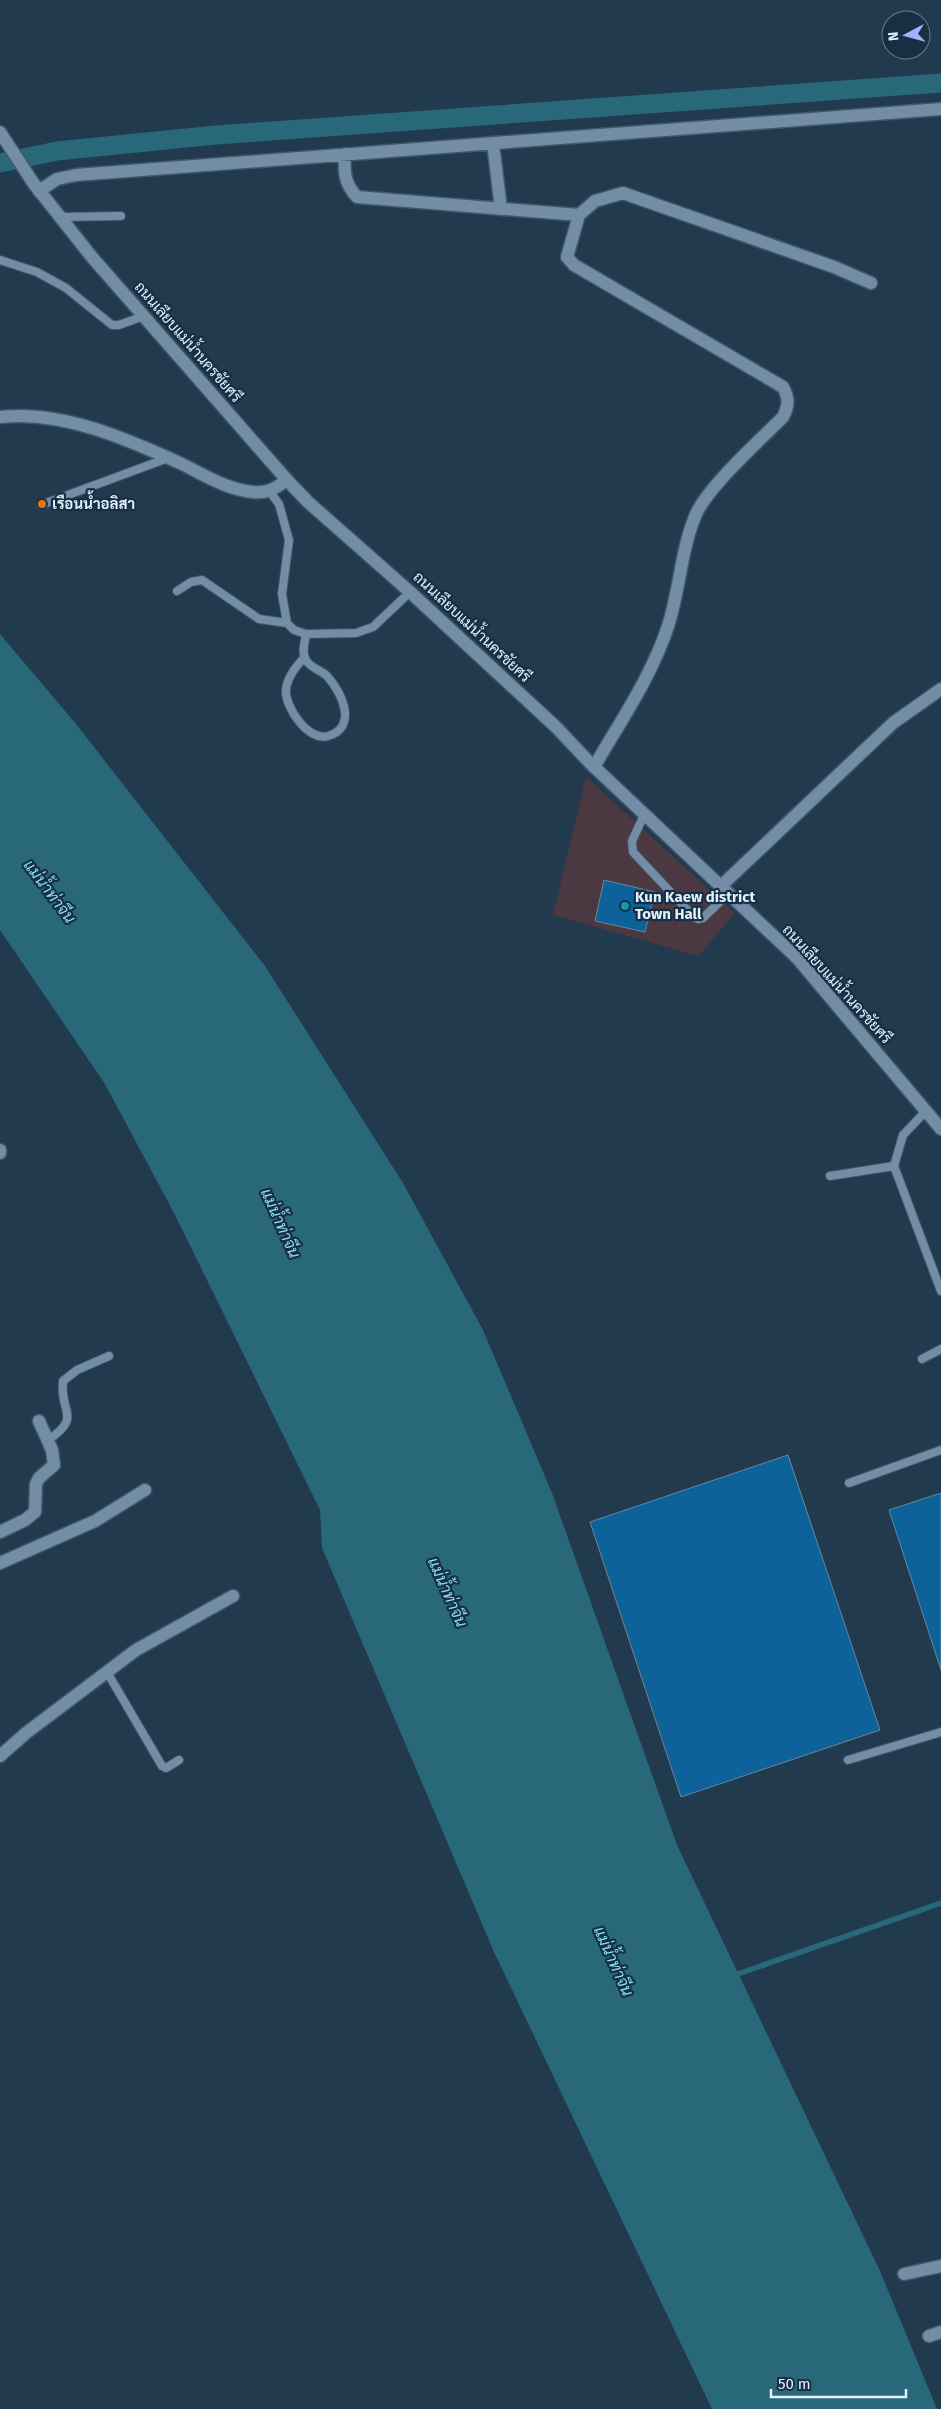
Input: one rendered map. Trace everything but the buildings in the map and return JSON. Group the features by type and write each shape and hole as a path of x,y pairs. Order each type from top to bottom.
{"street":[{"path":"37,187 57,179 76,175 941,109"},
{"name":"ถนนเลียบแม่น้ำนครชัยศรี","path":"2,136 60,217 287,480 308,502 410,592 556,728 594,767 645,813 796,958 941,1129"},
{"path":"493,143 501,209"},
{"path":"345,154 345,179 348,187 357,198 579,215"},
{"path":"594,767 644,680 668,627 690,534 698,512 711,492 783,416 788,408 788,397 783,387 574,265 567,257 579,215 595,201 623,193 834,267 871,283"},
{"path":"0,417 12,415 54,419 131,441 234,489 254,493 270,492 287,480"},
{"path":"725,889 893,723 941,689"},
{"path":"0,1532 25,1520 35,1512 38,1478 54,1465 52,1450 39,1421"},
{"path":"0,1564 88,1525 145,1490"},
{"path":"0,1756 26,1733 152,1641 233,1596"},
{"path":"904,2274 941,2266"}],"lane":[{"path":"60,217 121,216"},
{"path":"0,260 37,272 66,288 112,325 119,325 144,316"},
{"path":"41,504 168,458"},
{"path":"270,492 279,504 289,540 282,594 287,624"},
{"path":"177,591 191,582 202,580 259,619 287,624 294,630 306,634 356,633 373,627 410,592"},
{"path":"304,657 310,665 326,675 345,704 346,718 340,728 329,736 318,737 308,730 287,700 289,679 296,666 304,657 306,634"},
{"path":"645,813 632,841 633,852 693,916 698,919 703,918 725,889"},
{"path":"926,1111 902,1135 894,1166 941,1291"},
{"path":"830,1176 894,1166"},
{"path":"922,1359 941,1350"},
{"path":"48,1440 62,1431 67,1424 68,1418 62,1388 63,1381 77,1370 110,1356"},
{"path":"849,1483 941,1450"},
{"path":"107,1672 162,1766 166,1768 179,1760"},
{"path":"848,1760 941,1732"}],"shaded area":[{"path":"586,777 735,913 699,956 553,915"}],"water":[{"name":"แม่น้ำท่าจีน","path":"0,634 76,724 265,966 403,1183 483,1330 552,1493 677,1845 880,2271 937,2409 712,2409 494,1952 322,1548 320,1510 175,1215 105,1084 0,930"}],"waterway":[{"path":"0,163 57,151 216,135 941,83"},
{"path":"732,1976 941,1903"}],"place":[{"name":"เรือนน้ำอลิสา","path":"42,504"},
{"name":"Kun Kaew district Town Hall","path":"625,906"}]}
